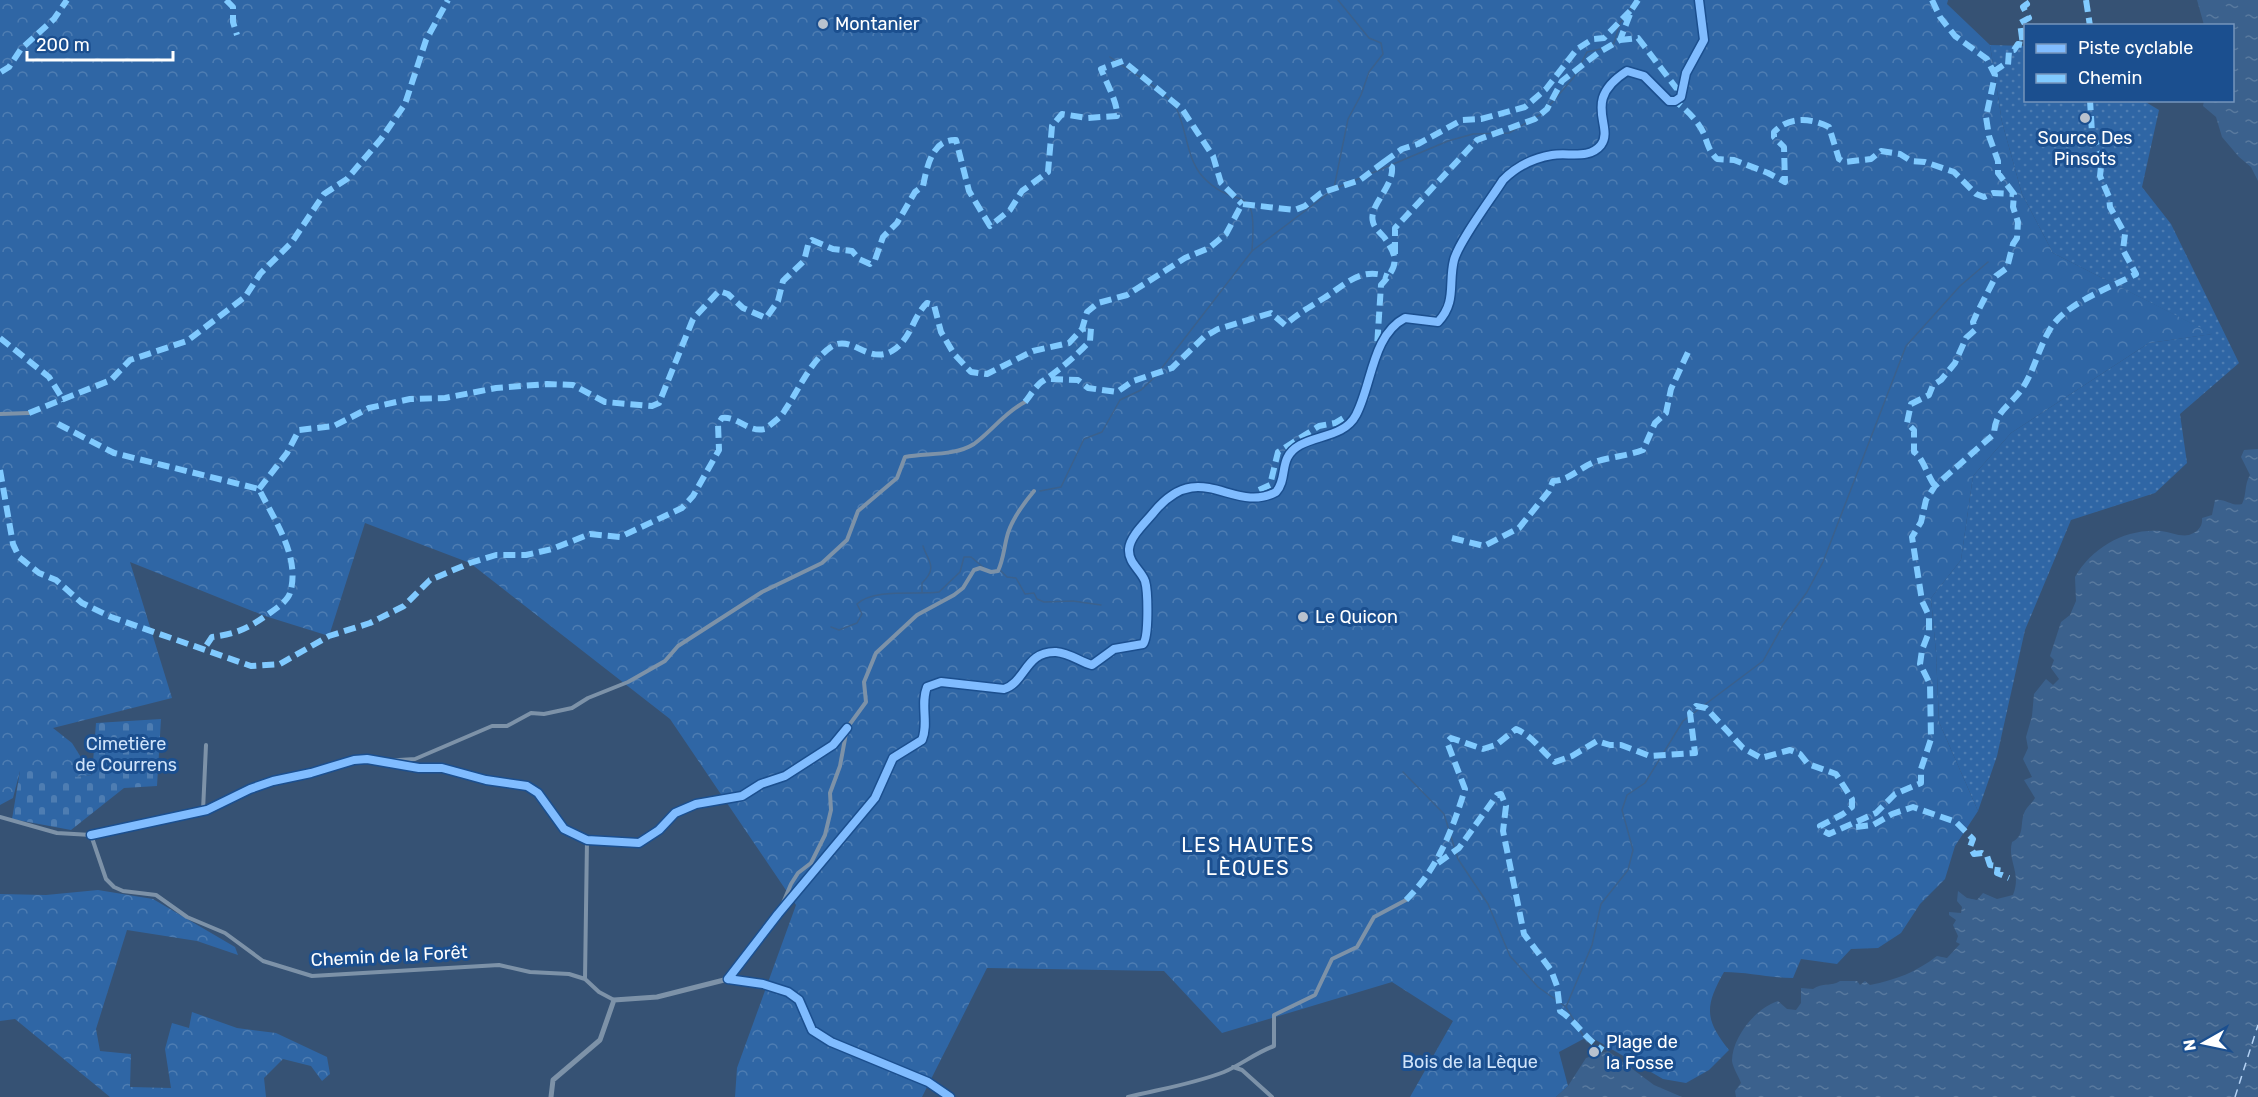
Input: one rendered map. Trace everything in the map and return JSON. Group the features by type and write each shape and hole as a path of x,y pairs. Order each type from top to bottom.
{"street":[{"path":"728,980 778,914 875,798 893,758 922,740 925,729 924,694 929,684 941,682 1004,689 1012,685 1027,665 1042,654 1063,653 1092,664 1114,649 1139,645 1146,641 1148,633 1145,582 1132,561 1129,548 1155,510 1175,492 1191,487 1207,487 1259,497 1276,492 1284,474 1284,461 1289,453 1300,445 1337,432 1355,418 1390,328 1405,318 1438,322 1446,313 1452,290 1454,260 1503,180 1512,171 1543,157 1590,153 1601,145 1604,138 1601,117 1603,98 1613,80 1627,71 1644,76 1669,101 1675,101 1681,97 1686,73 1704,40 1699,0"},
{"path":"0,817 57,833 91,835 203,811 232,800 250,789 354,760 415,759 492,726 507,726 531,713 558,712 628,682 665,661 678,646 762,592 822,563 847,540 858,511 897,478 905,457 962,449 974,444 1015,407 1025,402"},
{"path":"0,414 29,413"},
{"path":"380,761 419,768 442,768 486,780 534,788 559,825 587,840 639,843 659,830 675,813 696,804 742,796 761,784 796,769 833,745 866,702 864,682 876,653 917,615 963,588 974,570 980,568 991,572 998,571 1004,559 1008,532 1021,507 1034,491"},
{"path":"778,914 791,884 798,873 811,863 825,835 831,810 830,793 840,766 847,728"},
{"path":"203,811 206,745"},
{"name":"Chemin de la Forêt","path":"91,835 106,879 114,887 123,891 156,895 188,917 225,933 263,961 289,970 315,976 499,964 530,972 554,972 585,979 599,992 614,1000"},
{"path":"585,979 587,840"},
{"path":"1128,1097 1178,1087 1233,1067 1252,1054 1274,1046 1274,1015 1315,995 1332,959 1357,947 1374,916 1406,900"},
{"path":"551,1097 553,1080 600,1040 614,1000 657,998 728,980 763,984 788,992 799,1000 812,1030 831,1042 928,1082 950,1097"},
{"path":"1233,1067 1242,1070 1272,1097"}],"green space":[{"name":"Bois de la Lèque","path":"0,0 1948,0 1947,4 1990,45 2002,122 2022,194 2053,253 2213,334 2149,343 2011,433 1973,476 1961,560 1931,598 1939,722 1978,811 1955,846 1945,879 1920,904 1901,933 1878,948 1851,949 1837,964 1801,959 1793,978 1724,972 1713,994 1710,1012 1715,1030 1729,1050 1709,1070 1686,1083 1663,1079 1589,1036 1559,1052 1568,1086 1556,1097 1410,1097 1453,1021 1392,982 1222,1033 1164,971 987,968 922,1097 735,1097 737,1068 796,905 670,719 470,563 365,523 329,636 265,616 130,562 172,698 53,728 72,743 92,775 76,777 20,771 13,798 0,805"},
{"path":"1990,45 2024,46 2024,102 2146,102 2159,110 2142,187 2171,224 2239,363 2180,414 2187,463 2155,493 2071,520 2025,630 1997,756 1978,811 1939,722 1931,598 1961,560 1973,476 2011,433 2149,343 2212,334 2053,253 2022,194 2002,122"},
{"name":"Cimetière de Courrens","path":"161,719 157,786 124,788 71,830 12,819 20,771 58,768 76,777 92,775 96,723"},
{"path":"98,890 153,899 235,947 238,955 197,941 127,930 96,1029 100,1051 131,1054 130,1087 171,1088 165,1049 172,1023 189,1028 192,1012 237,1028 276,1033 327,1057 330,1074 322,1081 311,1066 283,1059 264,1078 266,1097 110,1097 15,1019 0,1021 0,894 46,895"}],"water":[{"path":"2197,0 2258,0 2258,181 2251,167 2222,137 2216,117 2203,106 2204,102 2234,102 2234,24 2204,24"},
{"path":"2258,449 2258,1097 1736,1097 1735,1091 1741,1083 1732,1061 1733,1052 1741,1033 1762,1010 1778,1001 1787,1009 1796,1010 1801,1003 1801,988 1813,989 1840,981 1857,981 1860,985 1865,981 1870,985 1905,975 1937,956 1947,958 1960,944 1956,942 1958,936 1953,925 1956,920 1949,915 1949,912 1961,913 1962,907 1957,901 1958,891 1967,898 1977,900 1983,893 1997,899 2013,895 2016,880 2011,855 2012,842 2019,836 2023,815 2035,798 2024,780 2032,777 2023,759 2028,748 2026,737 2032,716 2034,694 2046,679 2053,685 2059,679 2051,668 2054,660 2050,656 2061,622 2070,615 2076,601 2075,577 2082,566 2100,548 2123,536 2148,531 2189,535 2199,528 2202,518 2212,515 2215,500 2242,504 2250,475 2241,457 2244,450"},
{"path":"1608,1051 1654,1085 1682,1097 1556,1097 1568,1086 1586,1058"}],"waterway":[{"path":"1334,188 1348,119 1361,95 1369,72 1383,54 1381,43 1369,38 1338,0"},
{"path":"1161,369 1252,251 1334,189 1448,141 1473,134 1509,133 1543,113 1574,77 1587,52 1605,48 1614,43 1620,23 1637,0"},
{"path":"1110,57 1155,87 1171,101 1180,116 1197,170 1215,188 1243,200 1248,205 1252,213 1252,250"},
{"path":"1587,1042 1566,1007 1592,945 1601,904 1628,870 1633,850 1622,810 1627,795 1645,783 1683,721 1763,661 1783,625 1807,592 1823,562 1906,346 1960,286 1988,262"},
{"path":"1040,491 1061,487 1084,439 1102,432 1120,400 1141,390 1157,375"},
{"path":"922,593 922,583 931,568 923,546"},
{"path":"831,627 839,630 857,623 862,614 857,604 874,596 939,592 960,572 964,557 971,557 983,567"},
{"path":"1000,570 1007,577 1016,578 1025,594 1034,593 1037,599 1044,602 1073,601 1101,605"},
{"path":"1403,772 1444,814 1458,859 1488,904 1510,956 1538,987 1566,1007"}],"ferry route":[{"path":"2235,1097 2258,1025"}],"marked path":[{"path":"1,72 9,67 21,49 54,19 67,0"},
{"path":"226,0 233,7 233,22 237,35"},
{"path":"29,413 111,380 130,360 187,341 245,297 260,274 292,242 324,194 347,179 381,139 405,104 426,40 448,0"},
{"path":"1395,254 1395,228 1477,140 1535,119 1547,109 1562,81 1598,53 1620,40 1638,0"},
{"path":"1932,0 1940,17 1955,36 1987,59 1995,75 1986,117 1989,136 1998,161 1998,173 2014,194 2013,207 2018,222 2017,238 2013,244 2007,268 1996,276 1973,322 1975,330 1966,338 1955,363 1941,380 1933,385 1929,395 1911,404 1907,423 1914,430 1914,452 1920,458 1935,486"},
{"path":"1993,72 2005,64 2008,65 2009,51 2014,50 2018,44 2023,45 2020,23 2029,18 2023,7 2027,4 2024,0"},
{"path":"2086,0 2090,24"},
{"path":"1384,162 1402,149 1418,144 1462,120 1481,119 1525,107 1546,89 1577,49 1593,39 1604,38 1630,11"},
{"path":"1620,40 1638,38 1677,89 1675,101 1699,125 1710,150 1717,159 1734,160 1785,182 1784,147 1774,137 1774,132 1786,123 1808,120 1829,127 1839,159 1844,162 1871,159 1881,151 1900,154 1911,161 1925,162 1954,172 1976,194 1984,197 1993,193 2014,194"},
{"path":"259,489 287,453 299,430 334,426 369,408 410,399 445,398 496,388 547,384 573,385 605,402 652,406 659,403 693,319 719,291 728,294 743,308 766,318 778,301 783,281 804,261 808,245 812,240 833,249 852,251 859,259 870,264 875,260 883,237 897,223 915,192 923,186 926,171 936,149 948,141 956,140 969,191 990,226 1010,210 1022,191 1048,172 1052,126 1062,114 1087,118 1117,116 1114,99 1101,69 1123,61 1182,109 1213,156 1221,183 1242,204"},
{"path":"1406,900 1427,875 1443,848 1465,789 1447,742 1451,738 1483,749 1496,745 1516,729 1532,740 1555,762 1572,756 1597,741 1610,745 1621,745 1650,756 1695,753 1690,713 1696,706 1706,708 1743,748 1761,758 1790,750 1800,754 1808,764 1836,774 1852,799 1852,807 1820,826 1829,834 1876,813 1895,794 1921,783 1921,769 1931,739 1930,684 1920,664 1922,650 1929,632 1929,616 1922,601 1912,537 1921,522 1926,500 1935,486 1994,434 2000,414 2022,389 2045,338 2056,321 2076,305 2136,274 2123,250 2125,234 2110,207 2109,197 2100,176 2102,157 2092,133 2090,102"},
{"path":"0,470 13,544 19,557 39,573 56,580 82,603 111,617 251,666 280,664 329,636 370,623 404,606 430,580 470,563 496,555 526,555 552,549 590,534 620,537 682,508 693,496 719,450 718,424 722,418 733,419 753,429 765,429 781,416 811,368 831,347 846,344 875,354 892,351 904,341 918,314 927,303 934,305 941,332 954,354 971,372 987,374 1033,351 1069,343 1082,329 1087,312 1098,303 1127,295 1185,258 1209,248 1226,234 1242,204 1295,210 1305,206 1321,193 1360,180 1384,162 1392,167 1392,174 1372,216 1376,228 1393,251 1394,262 1393,268 1381,285 1377,347"},
{"path":"1051,379 1078,380 1088,388 1117,392 1133,381 1172,368 1204,337 1218,329 1271,313 1285,325 1354,278 1370,274 1388,277"},
{"path":"1025,402 1038,385 1090,341 1091,328 1082,329"},
{"path":"0,338 49,377 64,401"},
{"path":"1452,538 1484,546 1519,528 1549,491 1553,481 1568,477 1597,461 1643,450 1655,423 1666,413 1671,389 1689,350"},
{"path":"1259,490 1270,485 1278,452 1319,426 1335,423 1345,417"},
{"path":"58,424 114,453 259,489 289,552 292,566 290,593 280,606 260,620 235,632 212,637 204,649"},
{"path":"1438,863 1459,848 1497,795 1501,794 1506,806 1503,831 1524,934 1551,970 1557,986 1560,1011 1603,1050"},
{"path":"1856,827 1873,825 1892,814 1913,807 1956,822 1973,839 1970,847 1974,854 1982,853 1987,856 1990,865 1998,866 1997,873 2009,878"}],"cycle path":[{"path":"728,979 778,914 875,798 893,758 922,740 927,687 941,682 1004,689 1017,680 1032,661 1046,653 1061,653 1092,665 1114,649 1143,644 1147,624 1146,586 1129,554 1130,544 1135,534 1171,496 1186,488 1201,487 1245,497 1260,497 1276,492 1280,486 1288,456 1293,450 1307,442 1338,431 1351,422 1361,403 1379,348 1394,326 1405,318 1438,322 1444,315 1450,300 1452,268 1457,252 1508,175 1539,158 1558,154 1584,154 1596,150 1604,138 1602,103 1605,93 1613,82 1627,71 1644,76 1669,101 1675,101 1681,97 1686,73 1704,40 1699,0"},
{"path":"91,835 207,810 250,789 273,781 354,760 367,759 419,768 442,768 486,780 527,786 538,793 564,829 587,840 639,843 659,830 675,813 696,804 742,796 761,784 785,776 833,745 847,728"},
{"path":"728,979 763,984 788,992 799,1000 812,1030 831,1042 928,1082 950,1097"}],"place":[{"name":"Montanier","path":"823,24"},
{"name":"Source Des Pinsots","path":"2085,118"},
{"name":"Le Quicon","path":"1303,617"},
{"name":"Plage de la Fosse","path":"1594,1052"}],"district":[{"name":"LES HAUTES LÈQUES","path":"1248,856"}]}
